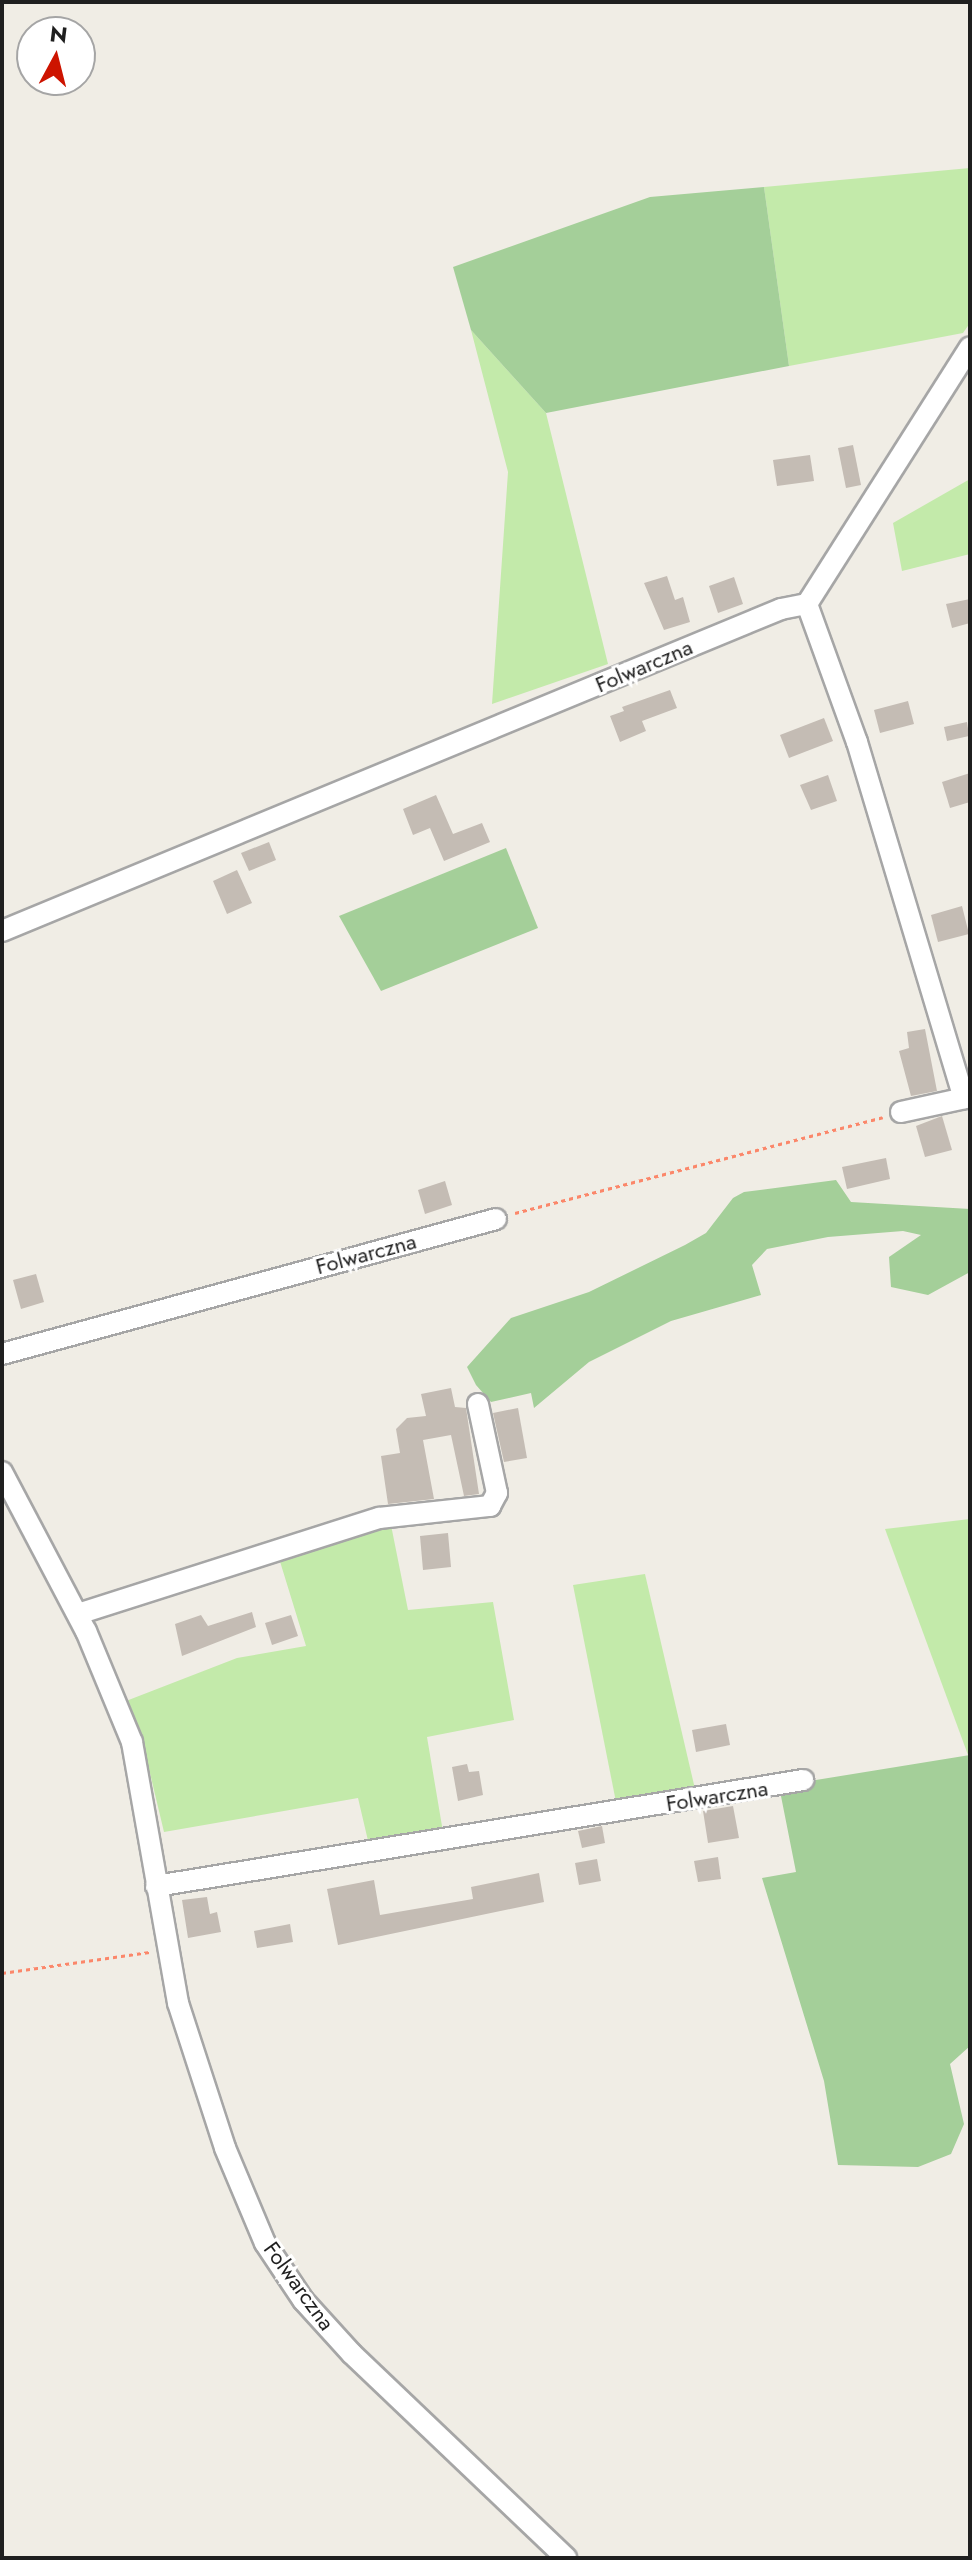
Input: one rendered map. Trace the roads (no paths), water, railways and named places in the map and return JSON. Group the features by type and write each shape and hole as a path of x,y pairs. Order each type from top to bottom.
{"street":[{"path":"901,1112 967,1098 857,742 807,604 970,347"},
{"name":"Folwarczna","path":"2,931 781,609 807,604"},
{"name":"Folwarczna","path":"2,1354 496,1219"},
{"path":"78,1614 379,1518 490,1506 497,1493 478,1404"},
{"name":"Folwarczna","path":"2,1472 78,1614 136,1756 165,1950 225,2148 281,2269 352,2354 566,2558"},
{"name":"Folwarczna","path":"156,1886 803,1780"}]}
